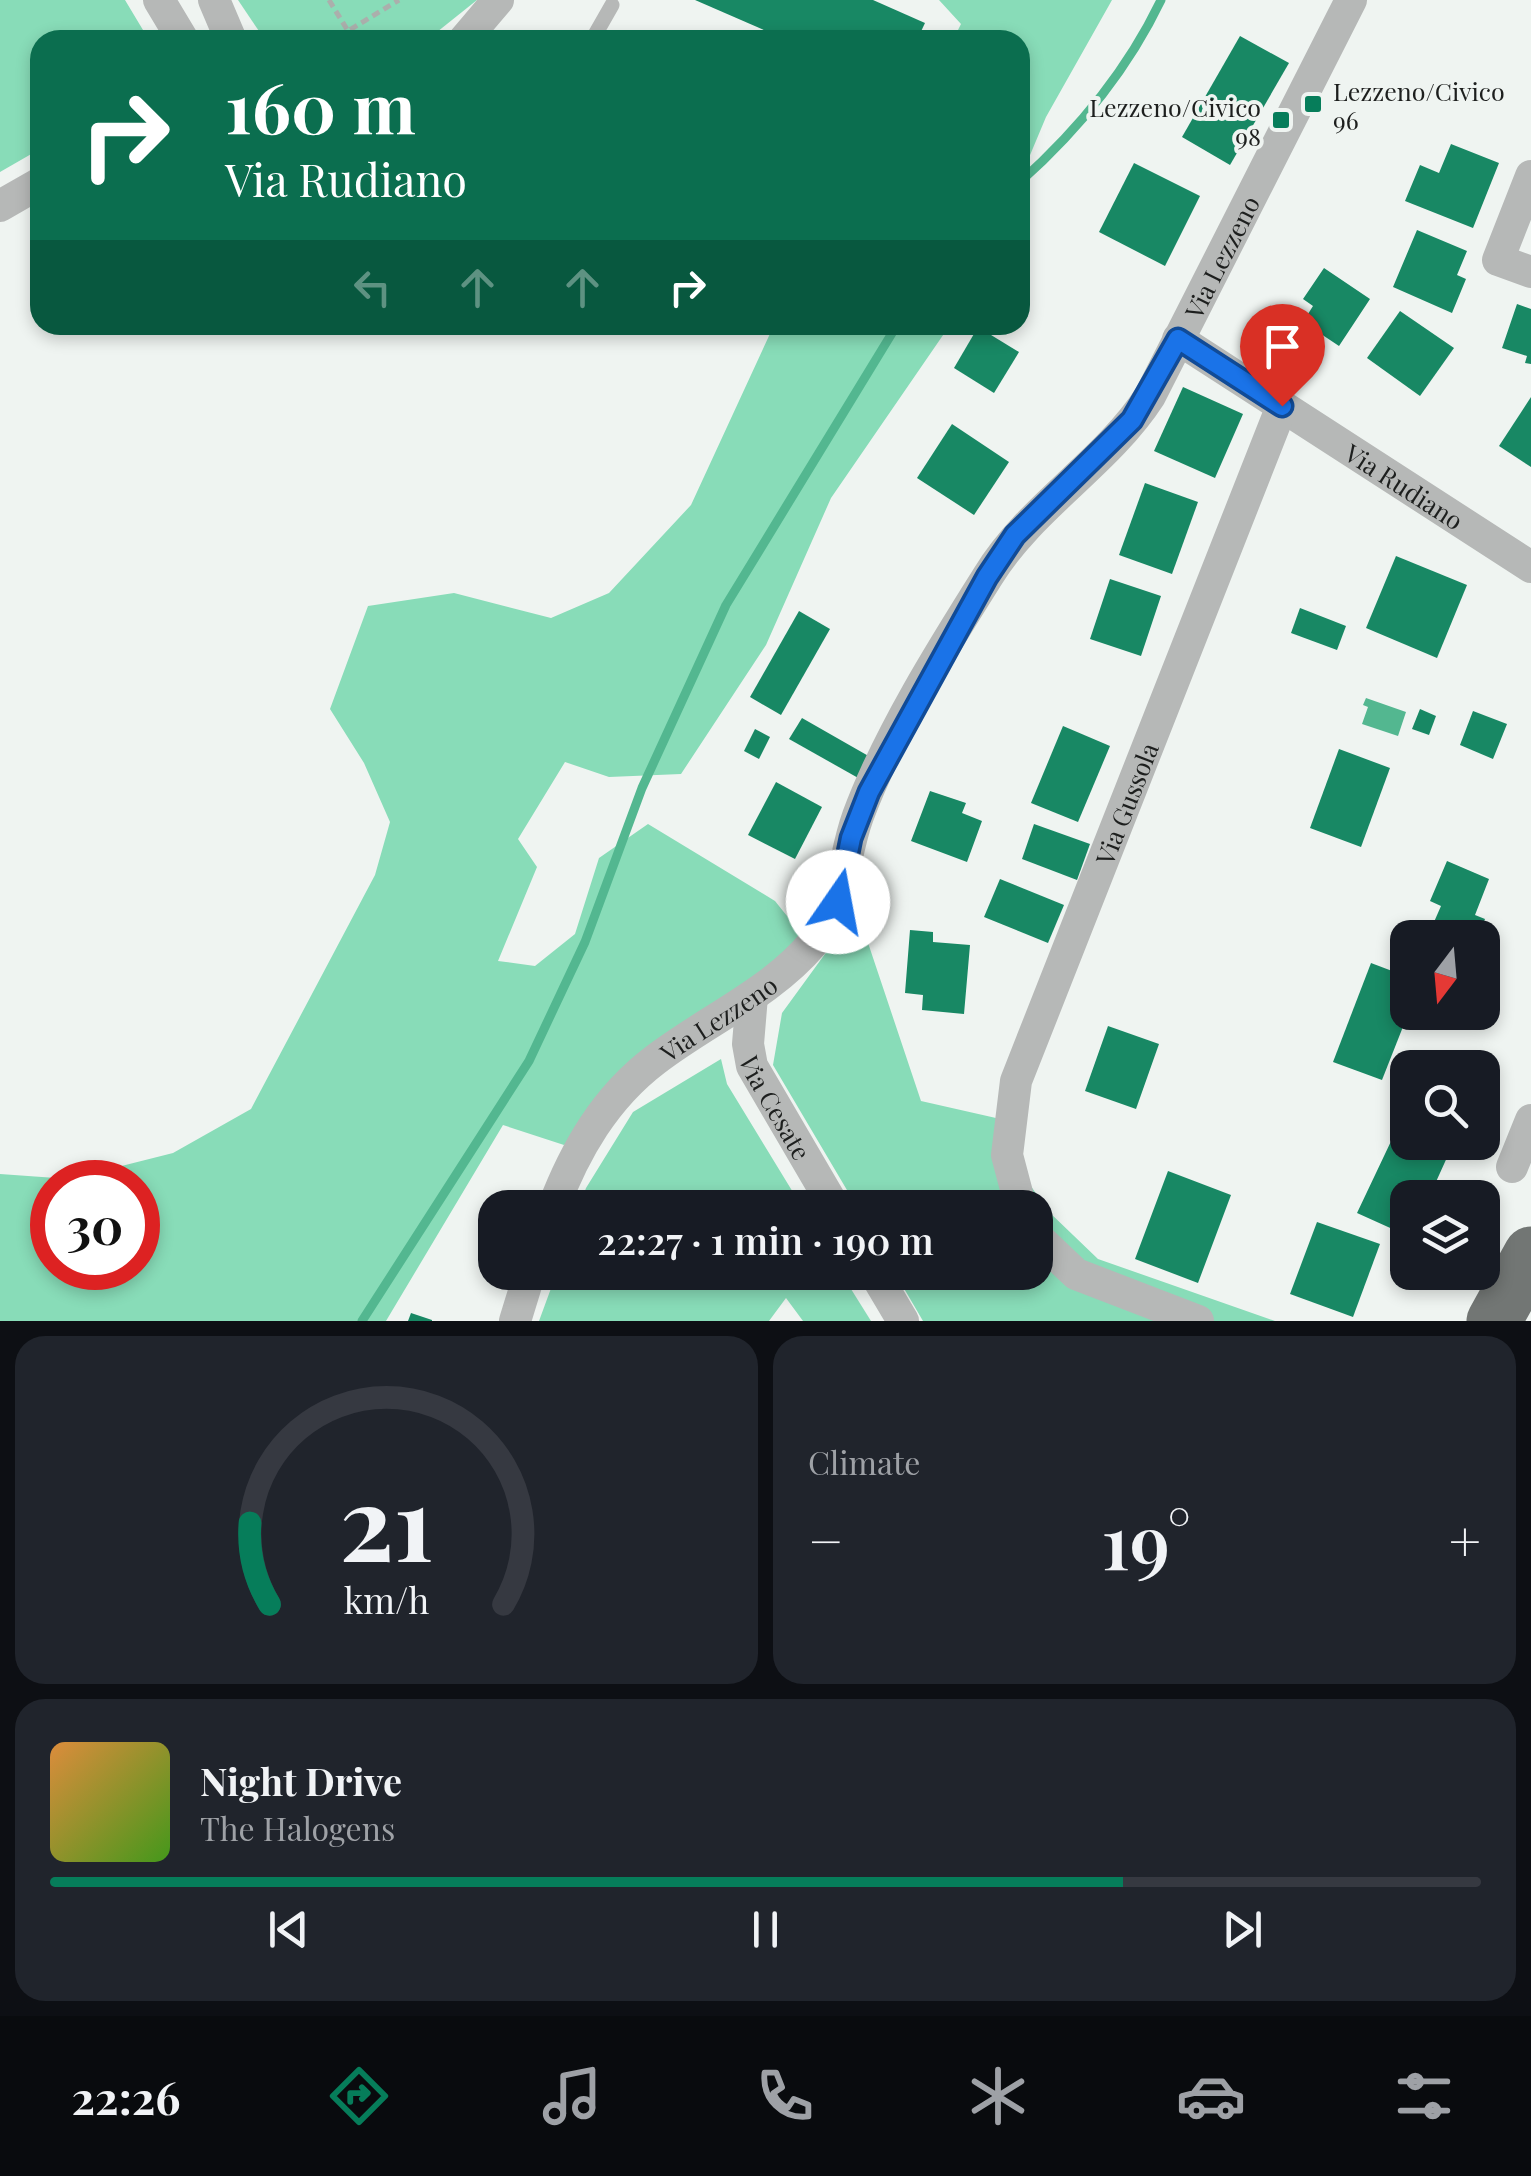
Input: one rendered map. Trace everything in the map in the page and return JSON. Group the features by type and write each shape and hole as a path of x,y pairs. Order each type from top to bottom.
{"highway":[{"path":"1494,1321 1531,1254"}],"street":[{"path":"160,0 176,30"},
{"path":"214,0 226,30"},
{"path":"472,30 498,0"},
{"name":"Via Lezzeno","path":"561,1190 590,1129 617,1094 657,1058 752,996 800,956 834,911 851,838 875,778 997,561 1015,535 1132,420 1178,339 1351,0"},
{"path":"1531,176 1498,260 1531,272"},
{"path":"0,206 30,189"},
{"name":"Via Rudiano","path":"1178,339 1531,567"},
{"name":"Via Gussola","path":"1016,1190 1007,1155 1016,1081 1282,406"},
{"name":"Via Cesate","path":"752,996 748,1044 752,1066 824,1190"},
{"path":"1512,1167 1531,1120"},
{"path":"1053,1252 1076,1274 1198,1321"},
{"path":"515,1321 524,1290"},
{"path":"885,1290 903,1321"}],"lane":[{"path":"598,30 612,5"}],"path":[{"path":"329,0 348,30 400,0"}],"shaded area":[{"path":"0,0 125,0 143,30 30,30 30,155 0,172"},
{"path":"238,0 477,0 440,30 258,30"},
{"path":"939,0 1112,0 1046,117 1030,155 1030,30 958,30 961,24"},
{"path":"769,335 943,335 831,498 766,645 681,774 609,777 565,762 518,839 537,867 498,961 535,966 575,934 599,858 648,824 775,901 803,936 564,1145 503,1125 386,1321 0,1321 0,1174 30,1176 30,1290 160,1290 160,1160 145,1160 173,1153 251,1109 375,875 390,822 364,763 330,709 368,606 454,593 551,618 609,593 691,505"},
{"path":"1366,698 1406,712 1398,736 1362,724 1368,707 1363,705"},
{"path":"857,910 921,1101 1018,1123 1026,1179 1034,1190 847,1190 773,1065 782,1013"},
{"path":"721,1059 727,1084 792,1190 585,1190 633,1112"},
{"path":"1053,1216 1098,1259 1275,1321 923,1321 905,1290 1053,1290"},
{"path":"550,1290 852,1290 871,1321 803,1321 786,1298 769,1321 539,1321"}],"building":[{"path":"695,0 873,0 925,23 922,30 764,30"},
{"path":"1240,36 1289,63 1230,165 1182,137"},
{"path":"1451,144 1499,163 1473,228 1405,201 1420,165 1439,173"},
{"path":"1134,163 1200,196 1165,266 1099,232"},
{"path":"1417,230 1467,251 1457,275 1466,279 1452,313 1393,287"},
{"path":"1324,268 1370,299 1339,346 1303,322 1313,306 1303,299"},
{"path":"1517,304 1531,309 1531,364 1525,363 1527,356 1502,348"},
{"path":"1400,311 1454,348 1420,396 1367,358"},
{"path":"973,335 991,335 1019,352 994,393 954,368"},
{"path":"1183,387 1243,414 1215,478 1154,451"},
{"path":"1531,397 1531,467 1499,446"},
{"path":"952,424 1009,462 974,515 917,478"},
{"path":"1145,483 1198,502 1172,574 1119,555"},
{"path":"1396,556 1467,585 1437,658 1366,628"},
{"path":"1110,579 1161,596 1141,656 1090,639"},
{"path":"1300,608 1346,626 1337,650 1291,633"},
{"path":"799,611 830,629 781,715 750,697"},
{"path":"1420,709 1436,716 1429,735 1412,729"},
{"path":"1473,711 1507,724 1493,759 1460,745"},
{"path":"802,718 872,758 860,779 789,739"},
{"path":"1063,726 1110,746 1078,822 1031,803"},
{"path":"755,729 770,737 759,759 744,751"},
{"path":"1339,749 1390,768 1361,847 1310,828"},
{"path":"776,782 822,807 795,859 748,835"},
{"path":"930,791 966,803 962,813 982,821 967,862 911,841"},
{"path":"1034,824 1090,844 1077,880 1022,859"},
{"path":"1447,861 1489,879 1475,915 1485,920 1435,920 1441,906 1430,901"},
{"path":"1000,879 1064,905 1048,943 984,917"},
{"path":"910,930 933,932 933,942 970,945 964,1014 922,1010 923,995 905,993"},
{"path":"1371,963 1390,970 1390,1030 1402,1030 1394,1050 1390,1050 1382,1080 1333,1062"},
{"path":"1108,1026 1159,1044 1136,1109 1085,1091"},
{"path":"1390,1143 1390,1160 1446,1160 1437,1180 1390,1180 1390,1228 1357,1213"},
{"path":"1168,1171 1231,1195 1198,1283 1135,1259"},
{"path":"1317,1222 1380,1244 1353,1317 1290,1294"},
{"path":"411,1313 432,1320 432,1321 408,1321"}],"waterway":[{"path":"1030,172 1100,98 1161,0"},
{"path":"362,1321 529,1061 585,942 642,788 726,605 891,335"}],"place":[{"name":"Lezzeno/Civico 96","path":"1313,104"},
{"name":"Lezzeno/Civico 98","path":"1281,120"}],"route":[{"path":"838,902 851,838 869,792 987,577 1015,535 1142,409 1178,339 1282,406"}]}
